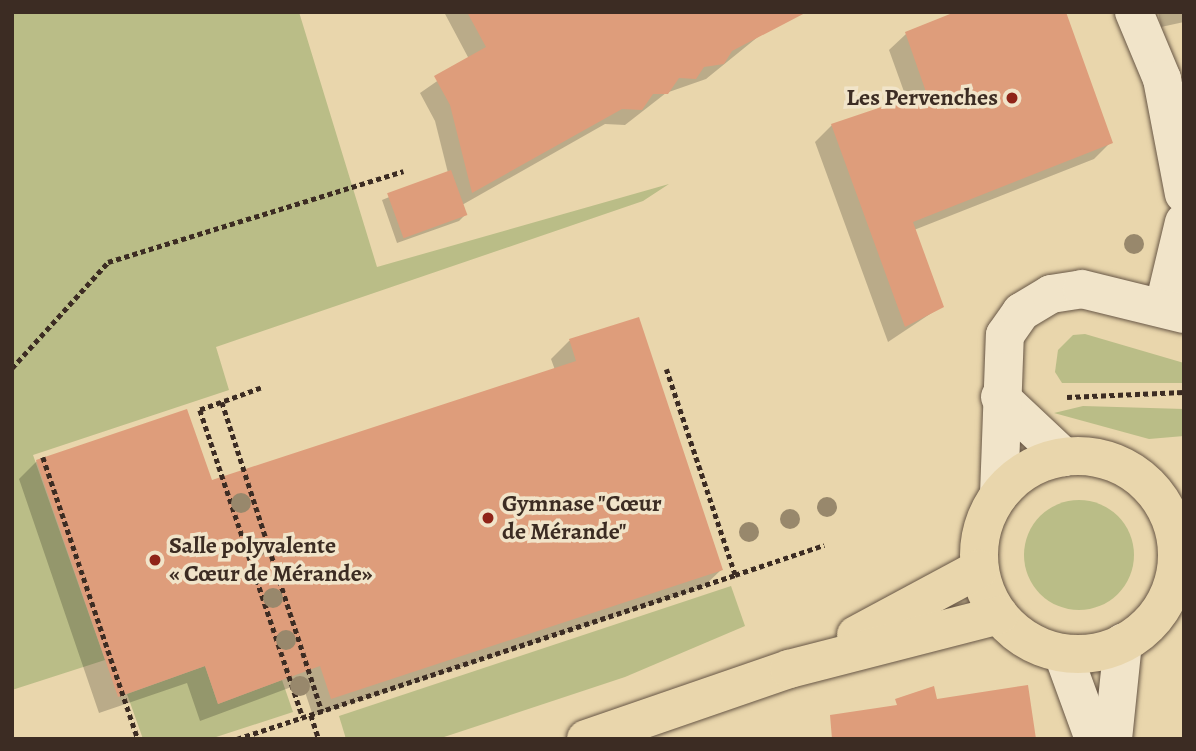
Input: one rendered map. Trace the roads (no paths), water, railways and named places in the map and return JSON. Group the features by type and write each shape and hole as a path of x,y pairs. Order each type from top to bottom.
{"main road":[{"path":"1064,457 1114,463 1170,487 1171,519 1180,545 1165,604 1123,643 1063,654 1017,634 999,615 979,569 986,518 999,495 1040,464 1064,457"},
{"path":"789,669 979,569"},
{"path":"586,739 789,669 999,615"}],"street":[{"path":"1134,12 1161,79 1184,194"},
{"path":"999,495 1000,397 1006,335 1021,312 1051,294 1083,289 1174,310 1184,222"},
{"path":"1000,397 1064,457"},
{"path":"1113,739 1123,643"},
{"path":"1063,654 1094,739"}],"place":[{"name":"Les Pervenches","path":"1012,98"},
{"name":"Gymnase \"Cœur de Mérande\"","path":"488,518"},
{"name":"Salle polyvalente « Cœur de Mérande»","path":"155,560"}]}
